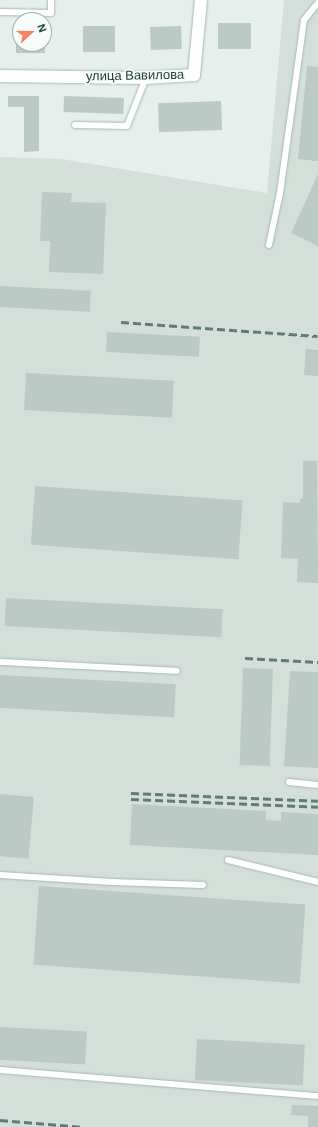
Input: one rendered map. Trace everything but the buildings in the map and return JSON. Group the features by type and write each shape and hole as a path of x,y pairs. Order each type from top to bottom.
{"street":[{"name":"улица Вавилова","path":"0,76 146,78 194,75 201,0"}],"lane":[{"path":"0,12 51,13 51,0"},
{"path":"268,245 280,193 304,20 318,3"},
{"path":"75,125 127,126 146,78"},
{"path":"0,662 177,671"},
{"path":"289,782 318,785"},
{"path":"228,860 318,882"},
{"path":"0,875 203,886"},
{"path":"0,1070 318,1096"}],"shaded area":[{"path":"284,0 318,0 318,1127 0,1127 0,157 61,159 267,193"}],"railway":[{"path":"121,322 318,336"},
{"path":"245,658 318,662"},
{"path":"131,793 318,801"},
{"path":"131,799 318,807"},
{"path":"0,1120 84,1127"}]}
